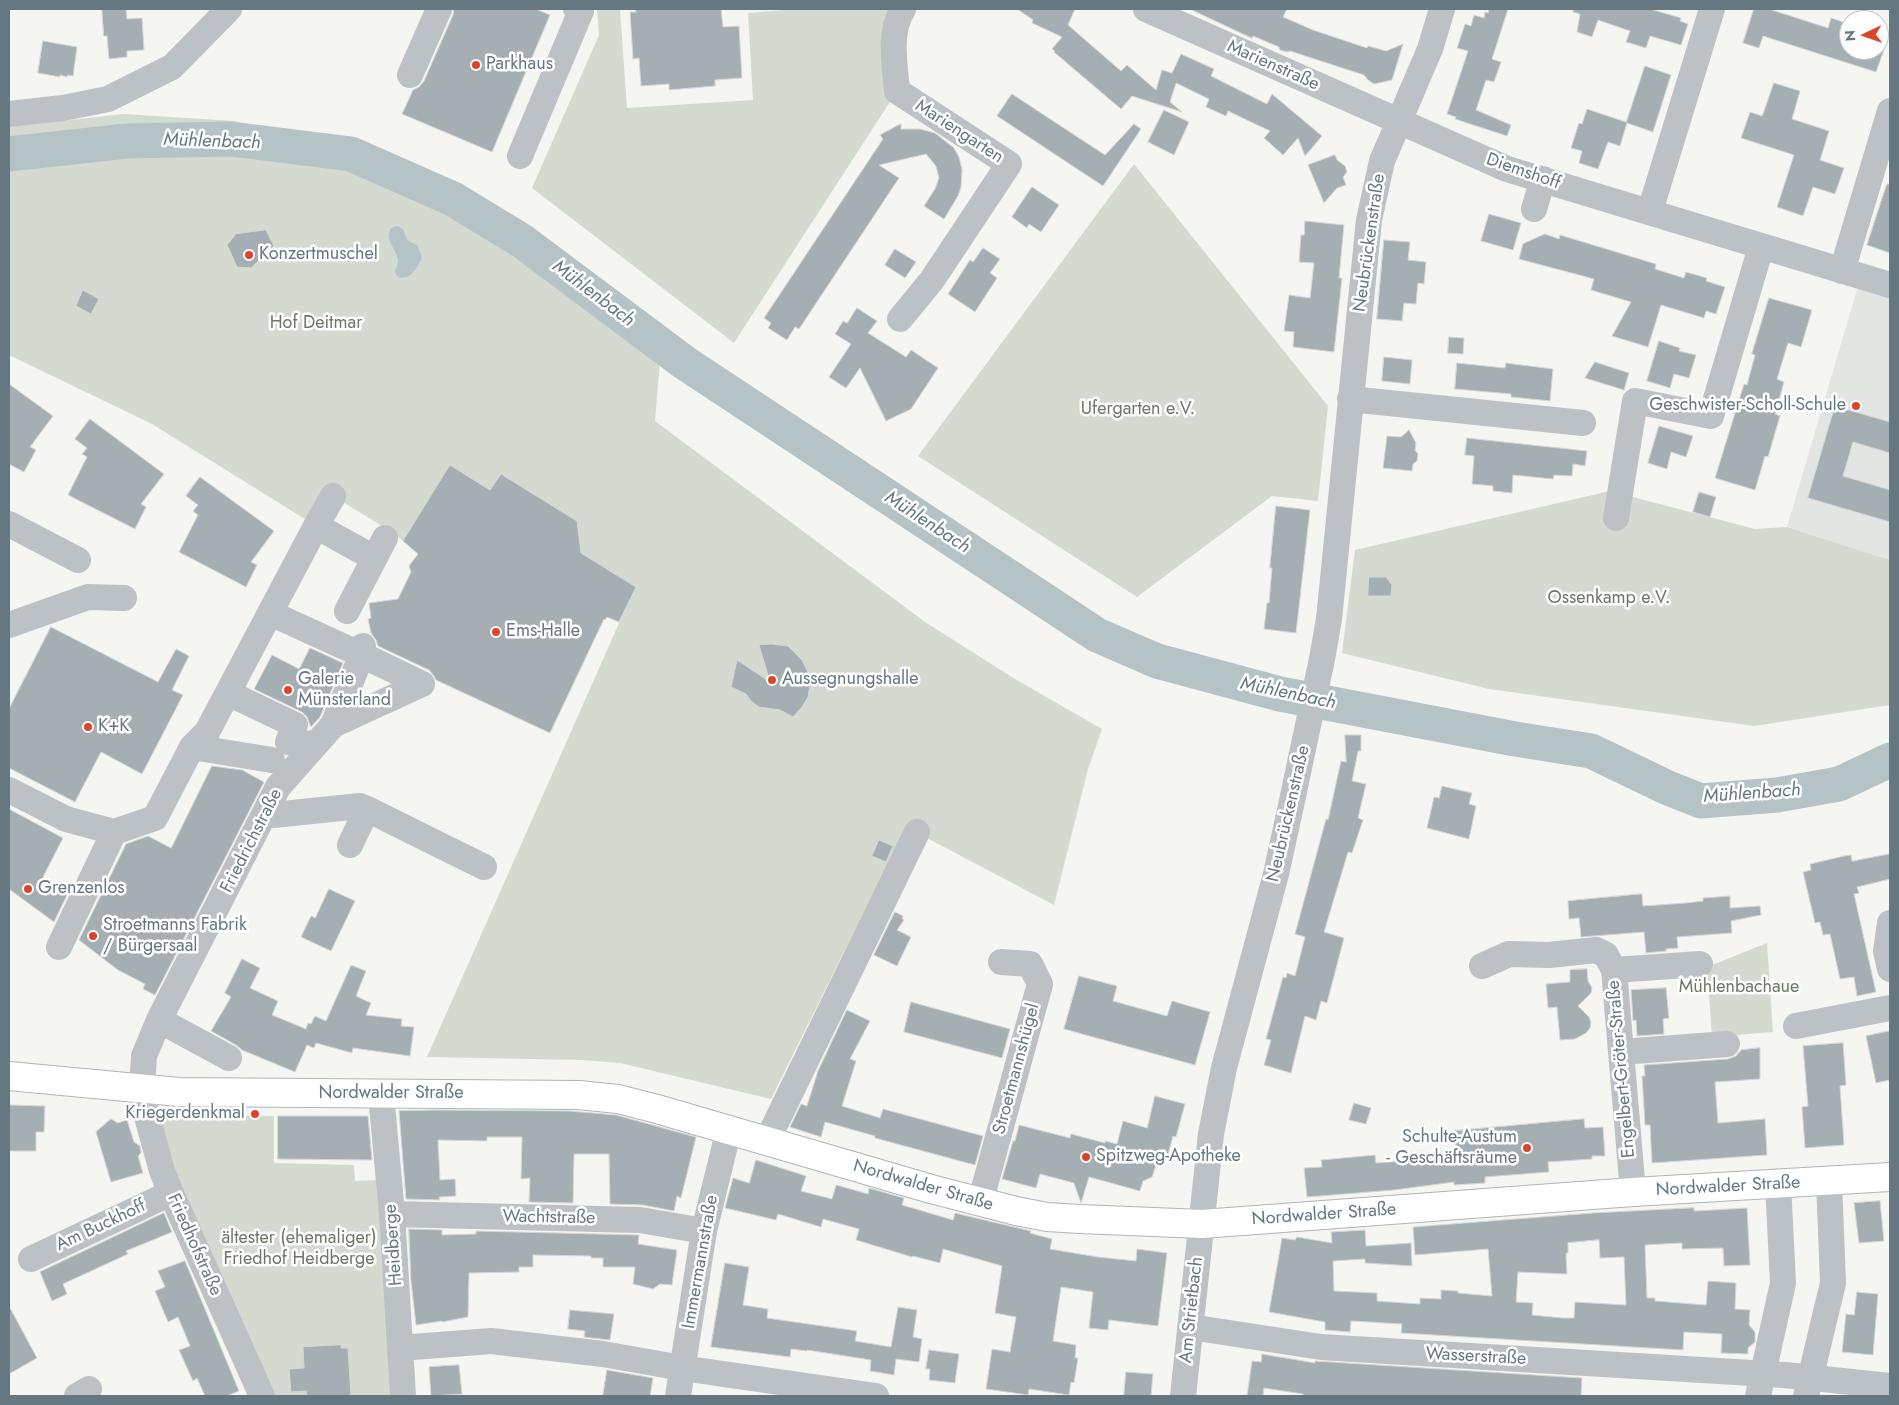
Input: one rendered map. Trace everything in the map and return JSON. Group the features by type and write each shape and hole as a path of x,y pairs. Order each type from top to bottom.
{"main road":[{"name":"Nordwalder Straße","path":"9,1076 179,1092 579,1095 618,1099 729,1129 980,1203 1047,1217 1144,1223 1202,1224 1633,1192 1890,1177"}],"street":[{"path":"9,114 63,108 108,99 172,67 229,9"},
{"path":"410,75 439,9"},
{"path":"520,156 581,11 576,9"},
{"name":"Mariengarten","path":"900,320 932,280 1009,164 897,91 893,39 898,16 903,9"},
{"name":"Marienstraße","path":"1146,9 1400,122"},
{"name":"Neubrückenstraße","path":"1202,1224 1211,1134 1224,1068 1276,874 1322,659 1328,619 1370,220 1382,161 1430,49 1442,9"},
{"path":"1650,211 1712,9"},
{"path":"1842,271 1890,111"},
{"name":"Diemshoff","path":"1400,122 1507,169 1890,285"},
{"path":"1534,209 1543,180"},
{"path":"1616,518 1635,401 1711,416 1760,247"},
{"path":"1350,399 1583,423"},
{"path":"9,790 66,819 114,832 155,818 192,748 207,732 333,496"},
{"path":"9,524 78,560"},
{"path":"316,526 380,548 347,611"},
{"path":"9,625 88,597 124,598"},
{"path":"228,693 296,725 288,742 324,735 422,684 360,657 270,613"},
{"path":"324,735 360,657"},
{"name":"Friedrichstraße","path":"142,1089 144,1056 160,1020 278,787 324,735"},
{"path":"192,748 272,760"},
{"path":"264,816 360,806 484,867"},
{"path":"350,845 367,809"},
{"path":"59,947 114,832"},
{"path":"767,1141 916,832"},
{"path":"1890,923 1886,951 1890,968"},
{"name":"Engelbert-Gröter-Straße","path":"1482,966 1509,954 1548,955 1596,950 1606,955 1614,970 1633,1192"},
{"name":"Stroetmannshügel","path":"980,1203 1040,984 1030,964 1000,962"},
{"path":"1614,970 1700,964"},
{"path":"1796,1026 1890,1008"},
{"path":"160,1020 229,1058"},
{"path":"1621,1052 1727,1044"},
{"name":"Friedhofstraße","path":"142,1089 146,1113 170,1193 262,1396"},
{"name":"Heidberge","path":"381,1094 392,1214 403,1396"},
{"name":"Immermannstraße","path":"678,1396 704,1231 729,1129"},
{"path":"1809,1387 1833,1283 1829,1181"},
{"path":"1761,1385 1783,1283 1778,1184"},
{"name":"Am Buckhoff","path":"31,1259 170,1193"},
{"name":"Wachtstraße","path":"392,1214 640,1220 704,1231"},
{"name":"Am Strietbach","path":"1183,1396 1202,1224"},
{"name":"Wasserstraße","path":"1190,1327 1321,1347 1761,1385 1809,1387 1890,1386"},
{"path":"400,1348 491,1341 603,1354 682,1368 876,1396"}],"shaded area":[{"path":"55,138 58,162 25,159 9,162 9,143"},
{"path":"397,226 403,229 407,240 418,246 422,258 411,274 400,278 396,274 398,260 389,236 391,228"},
{"name":"Geschwister-Scholl-Schule","path":"1861,276 1890,285 1890,560 1787,527"}],"green space":[{"path":"597,9 620,9 627,108 753,100 748,13 796,9 887,9 898,16 897,91 734,343 532,188 599,35"},
{"name":"Hof Deitmar","path":"123,114 235,121 351,154 477,199 663,324 655,421 925,622 1015,679 1102,729 1088,769 1054,905 906,827 771,1099 620,1063 582,1060 427,1057 635,587 581,553 577,521 501,474 490,490 450,465 403,541 389,530 331,495 316,526 152,424 9,355 9,127"},
{"name":"Ufergarten e.V.","path":"1134,164 1328,406 1318,501 1272,496 1137,597 918,456"},
{"name":"Ossenkamp e.V.","path":"1610,491 1755,529 1787,527 1890,560 1890,705 1754,726 1489,689 1342,653 1355,550"},
{"name":"Mühlenbachaue","path":"1767,943 1773,1032 1712,1037 1707,967"},
{"name":"ältester (ehemaliger) Friedhof Heidberge","path":"154,1114 274,1116 274,1163 354,1165 355,1181 380,1180 393,1396 271,1396 177,1186"}],"building":[{"path":"102,9 126,9 127,19 142,18 144,50 127,51 127,57 109,59 107,36 104,36"},
{"name":"Parkhaus","path":"454,9 536,9 550,15 492,152 402,114 413,90 424,81"},
{"path":"635,9 721,9 723,27 739,26 742,78 715,80 715,86 669,90 669,84 641,86 639,58 633,59 630,12 636,12"},
{"path":"1017,9 1075,9 1068,25 1121,71 1127,65 1156,90 1162,70 1172,73 1181,54 1214,69 1211,76 1267,104 1272,94 1322,136 1305,156 1298,138 1283,155 1264,138 1270,131 1228,111 1226,116 1206,107 1209,99 1176,83 1170,102 1182,112 1132,96 1121,109 1054,52 1052,49 1062,37 1032,23 1033,20"},
{"path":"1190,9 1287,9 1283,17 1313,30 1367,48 1368,46 1386,51 1403,44 1392,80 1374,84 1364,75 1290,51 1280,50 1279,47 1253,36 1252,38"},
{"path":"1489,9 1508,9 1492,59 1501,62 1494,82 1486,80 1476,110 1511,125 1507,136 1455,119 1456,117 1447,114 1468,51 1457,48 1465,24 1471,26 1474,15 1484,18 1485,12 1488,13"},
{"path":"1574,9 1650,9 1681,18 1680,21 1688,24 1681,45 1650,36 1646,48 1626,42 1630,31 1598,20 1592,37 1577,32 1580,14 1573,12"},
{"path":"1754,9 1769,9 1828,28 1831,18 1839,21 1839,60 1880,60 1876,72 1763,36 1759,48 1743,43"},
{"path":"43,41 77,47 73,76 60,75 60,77 38,73"},
{"path":"1645,66 1671,75 1653,132 1627,123 1620,146 1608,142 1598,169 1579,163 1582,151 1571,148 1579,123 1582,124 1587,109 1626,122"},
{"path":"1774,83 1800,91 1792,119 1829,131 1820,160 1844,168 1835,194 1813,187 1803,216 1777,207 1794,155 1741,138 1750,112 1762,116"},
{"path":"1012,94 1105,155 1134,124 1141,129 1103,186 997,116"},
{"path":"1164,110 1189,122 1174,155 1148,142"},
{"path":"901,124 901,129 920,129 935,133 954,148 959,157 962,170 961,187 958,196 944,219 924,206 935,189 939,178 936,166 926,154 879,165 899,178 799,329 795,327 787,340 768,328 771,323 764,318 883,139 880,135"},
{"path":"1335,155 1337,160 1345,166 1347,172 1343,177 1346,185 1337,188 1324,203 1308,165"},
{"path":"1887,184 1890,184 1890,253 1867,245"},
{"path":"1032,187 1059,205 1041,232 1029,224 1027,228 1012,217"},
{"path":"1489,214 1521,223 1513,250 1481,241"},
{"path":"1305,221 1344,225 1339,278 1342,278 1334,352 1293,347 1294,332 1284,331 1289,295 1310,298 1314,263 1299,262 1301,235 1304,235"},
{"name":"Konzertmuschel","path":"266,230 274,246 251,268 237,267 227,245 236,234"},
{"path":"1545,234 1559,239 1560,235 1656,264 1655,269 1684,278 1686,272 1707,278 1706,281 1725,287 1716,314 1706,311 1704,318 1661,305 1648,347 1612,336 1631,302 1591,290 1594,279 1519,259 1523,244"},
{"path":"1384,240 1410,242 1408,260 1426,262 1424,284 1418,283 1416,304 1404,303 1402,321 1377,319"},
{"path":"983,248 1000,259 990,273 997,278 975,312 948,294 970,260 973,262"},
{"path":"895,249 916,262 905,278 885,265"},
{"path":"83,290 99,299 91,314 76,306"},
{"path":"1769,298 1812,310 1801,347 1788,343 1777,379 1784,382 1775,414 1780,416 1768,457 1765,456 1755,490 1715,478 1744,384 1747,385 1755,355 1752,354"},
{"path":"857,308 877,321 868,333 906,357 911,350 938,368 911,409 886,421 860,368 846,388 829,377 851,344 835,334 843,321 847,323"},
{"path":"1449,337 1464,338 1463,354 1448,353"},
{"path":"1659,341 1680,348 1679,351 1696,355 1689,378 1674,374 1670,388 1647,381"},
{"path":"1384,357 1412,360 1410,384 1382,381"},
{"path":"1595,362 1629,373 1624,390 1585,378"},
{"path":"1457,363 1505,368 1506,363 1553,369 1550,401 1511,397 1511,394 1455,389"},
{"path":"9,384 53,416 30,447 36,450 24,472 9,464"},
{"path":"1835,406 1890,422 1890,453 1853,442 1843,476 1890,490 1890,522 1808,498"},
{"path":"90,419 164,474 141,504 146,507 135,529 68,495 87,457 82,454 87,448 75,439"},
{"path":"1659,426 1693,436 1686,457 1671,452 1667,469 1648,463"},
{"path":"1409,430 1416,443 1415,450 1418,454 1412,471 1383,468 1387,436 1401,437"},
{"path":"1467,438 1587,451 1585,466 1573,464 1572,476 1554,475 1553,479 1513,475 1512,493 1493,491 1493,486 1472,484 1474,456 1465,455"},
{"name":"Ems-Halle","path":"450,465 490,490 501,474 577,521 581,553 636,587 619,622 607,617 604,619 550,733 436,680 429,670 378,646 371,633 368,619 371,618 369,603 398,599 411,572 409,566 418,554 403,541"},
{"path":"200,477 274,531 251,562 257,565 246,587 179,552 198,515 193,511 198,505 186,496"},
{"path":"1699,492 1716,497 1710,517 1693,512"},
{"path":"1276,506 1310,510 1296,633 1264,629 1267,603 1269,603 1272,568 1270,568"},
{"path":"1369,577 1386,577 1392,585 1391,596 1368,596"},
{"name":"K+K","path":"51,627 158,682 176,649 189,656 172,690 183,695 142,774 101,752 75,802 9,768 9,709"},
{"name":"Aussegnungshalle","path":"759,645 788,646 802,660 808,672 810,685 808,697 793,717 780,710 759,707 746,694 731,687 737,660 770,682"},
{"name":"Galerie Münsterland","path":"310,648 343,663 320,717 311,727 307,717 302,712 254,689 272,655 299,669"},
{"path":"1345,735 1361,735 1361,751 1358,751 1352,781 1366,784 1358,818 1363,820 1352,853 1348,852 1324,932 1344,938 1327,1003 1321,1001 1316,1020 1305,1016 1291,1073 1264,1065 1271,1040 1266,1039 1283,977 1286,978 1287,973 1295,976 1305,937 1295,934 1326,819 1328,820 1341,761 1346,762"},
{"path":"212,766 242,770 264,782 155,995 143,989 145,984 118,970 79,940 126,844 148,836 171,848"},
{"path":"1442,786 1472,793 1469,804 1476,806 1469,839 1427,828 1434,797 1439,798"},
{"path":"9,809 63,838 43,877 67,895 54,922 9,889"},
{"path":"879,840 893,846 886,862 872,856"},
{"path":"1890,854 1890,879 1857,887 1859,893 1854,894 1876,992 1857,996 1854,977 1840,979 1830,934 1823,935 1820,922 1815,923 1803,872 1811,870 1810,864 1844,856 1851,855 1852,861"},
{"path":"329,889 355,901 331,951 301,937 311,916 315,918"},
{"path":"1642,894 1643,906 1686,903 1703,901 1703,898 1730,896 1730,908 1760,906 1761,915 1731,921 1732,933 1677,937 1678,948 1646,953 1644,932 1581,937 1579,918 1569,919 1568,901"},
{"path":"895,912 903,916 902,919 904,920 897,930 911,937 897,966 874,955"},
{"path":"242,959 260,968 250,988 278,1001 272,1015 306,1029 308,1023 311,1024 315,1016 326,1021 351,965 366,971 356,996 371,1003 366,1015 402,1019 401,1026 414,1027 410,1056 353,1048 352,1053 316,1043 314,1048 307,1045 295,1072 242,1050 211,1031 231,997 225,993"},
{"path":"1587,969 1588,981 1592,988 1591,993 1578,1006 1589,1017 1591,1022 1590,1028 1586,1033 1575,1039 1560,1040 1557,1007 1548,1008 1546,984 1570,982 1570,970"},
{"path":"1079,976 1117,986 1113,1001 1167,1016 1172,1001 1210,1012 1195,1065 1064,1029"},
{"path":"1666,988 1669,1018 1663,1019 1664,1034 1637,1036 1636,1020 1633,1021 1631,990"},
{"path":"911,1002 1010,1029 1002,1058 904,1032"},
{"path":"847,1010 870,1021 850,1059 856,1061 842,1106 880,1118 883,1109 983,1136 975,1165 875,1138 875,1136 825,1122 821,1137 790,1127 801,1104 807,1106 818,1071"},
{"path":"1890,1031 1890,1080 1876,1083 1866,1036"},
{"path":"1843,1043 1846,1085 1840,1086 1844,1145 1805,1148 1802,1107 1808,1106 1803,1046"},
{"path":"1760,1048 1760,1079 1715,1082 1718,1123 1765,1119 1767,1155 1652,1163 1650,1125 1645,1125 1642,1076 1645,1076 1644,1065 1728,1059 1736,1056 1741,1050"},
{"path":"1155,1096 1185,1104 1176,1137 1173,1136 1166,1162 1158,1160 1152,1177 1143,1181 1140,1191 1089,1177 1081,1203 1074,1183 1040,1174 1036,1188 1002,1179 1019,1125 1070,1138 1071,1134 1105,1143 1105,1141 1117,1144 1123,1121 1147,1128"},
{"path":"1354,1103 1371,1108 1366,1124 1349,1120"},
{"path":"9,1105 45,1106 44,1132 36,1132 36,1151 9,1151"},
{"path":"399,1111 570,1111 616,1115 696,1137 681,1198 677,1196 674,1211 643,1205 610,1204 609,1154 574,1154 573,1203 529,1202 530,1178 521,1179 522,1137 487,1137 487,1141 438,1140 440,1180 455,1179 456,1196 439,1197 440,1200 406,1199"},
{"path":"278,1116 368,1116 372,1160 278,1159"},
{"path":"111,1119 118,1123 127,1120 134,1142 140,1146 141,1153 138,1156 143,1173 111,1182 96,1132"},
{"path":"1584,1119 1585,1128 1603,1127 1605,1156 1592,1156 1592,1159 1548,1162 1549,1172 1485,1177 1485,1183 1454,1185 1454,1182 1394,1190 1307,1197 1304,1168 1322,1167 1321,1160 1375,1155 1376,1163 1457,1157 1454,1131"},
{"path":"756,1160 806,1176 801,1191 832,1199 836,1185 868,1194 869,1188 904,1198 902,1205 953,1220 955,1213 1031,1231 1030,1233 1052,1239 1050,1249 1136,1261 1137,1249 1167,1253 1158,1326 1109,1320 1108,1330 1089,1328 1093,1292 1061,1287 1053,1341 1076,1345 1075,1358 1078,1358 1074,1383 1071,1382 1069,1395 1029,1389 1028,1395 986,1389 992,1349 1010,1352 1016,1317 995,1313 1002,1266 943,1249 940,1263 912,1257 856,1240 859,1229 823,1219 821,1227 778,1214 776,1220 725,1208 733,1178 749,1183"},
{"path":"1880,1201 1884,1241 1859,1243 1854,1203"},
{"path":"1694,1208 1694,1211 1747,1208 1750,1265 1724,1266 1723,1248 1682,1249 1682,1243 1645,1245 1647,1298 1655,1298 1655,1301 1706,1305 1708,1281 1736,1283 1735,1309 1750,1310 1749,1325 1755,1332 1755,1342 1748,1348 1748,1354 1721,1353 1722,1334 1684,1332 1683,1350 1401,1333 1402,1324 1351,1321 1350,1332 1325,1330 1325,1322 1269,1312 1282,1238 1295,1240 1297,1237 1332,1243 1331,1232 1365,1230 1366,1246 1411,1243 1412,1266 1365,1263 1365,1259 1333,1261 1334,1291 1377,1293 1377,1301 1420,1304 1420,1298 1441,1299 1441,1290 1492,1296 1488,1249 1415,1255 1413,1227 1593,1213","holes":["1599,1240 1600,1258 1624,1257 1626,1305 1575,1302 1574,1318 1562,1318 1532,1315 1533,1303 1516,1302 1518,1272 1567,1274 1566,1253 1568,1253 1568,1243"]},
{"path":"164,1213 172,1232 126,1251 128,1254 63,1284 67,1294 52,1301 40,1272"},
{"path":"409,1229 442,1230 442,1235 476,1234 476,1231 639,1235 638,1244 677,1250 672,1285 660,1284 653,1289 633,1284 635,1267 603,1267 603,1258 533,1255 533,1267 519,1267 519,1272 469,1273 468,1317 416,1325 411,1281"},
{"path":"185,1261 239,1391 227,1396 205,1396 197,1378 193,1381 179,1350 190,1346 178,1317 168,1322 155,1291 165,1287 158,1271"},
{"path":"725,1263 749,1267 743,1305 768,1309 767,1318 857,1331 855,1341 891,1347 898,1307 917,1310 913,1337 922,1339 919,1362 896,1359 894,1375 870,1371 871,1360 807,1350 791,1349 790,1357 711,1347"},
{"path":"1857,1292 1878,1294 1873,1355 1842,1352 1846,1314 1854,1315"},
{"path":"9,1306 37,1358 9,1374"},
{"path":"570,1310 614,1314 610,1340 584,1337 585,1331 568,1329"},
{"path":"341,1345 341,1348 348,1348 351,1396 307,1396 306,1391 291,1392 289,1369 304,1368 303,1347"},
{"path":"929,1350 959,1354 955,1383 929,1380 930,1369 926,1369"},
{"path":"1262,1354 1315,1363 1315,1361 1582,1378 1581,1396 1303,1396 1303,1394 1264,1388 1263,1396 1247,1396 1252,1361 1261,1362"},
{"path":"459,1365 462,1394 431,1396 429,1367"},
{"path":"607,1370 653,1378 650,1396 603,1396"},
{"path":"1126,1372 1153,1374 1151,1396 1124,1396"}],"waterway":[{"name":"Mühlenbach","path":"9,154 127,141 231,139 351,154 453,199 522,241 685,363 1097,635 1157,661 1280,694 1515,739 1591,751 1668,788 1701,801 1777,795 1839,784 1890,760"}],"place":[{"name":"Parkhaus","path":"476,65"},
{"name":"Konzertmuschel","path":"249,255"},
{"name":"Geschwister-Scholl-Schule","path":"1856,406"},
{"name":"Ems-Halle","path":"496,632"},
{"name":"Aussegnungshalle","path":"772,680"},
{"name":"Galerie Münsterland","path":"288,690"},
{"name":"K+K","path":"88,727"},
{"name":"Grenzenlos","path":"28,889"},
{"name":"Stroetmanns Fabrik / Bürgersaal","path":"93,936"},
{"name":"Kriegerdenkmal","path":"255,1114"},
{"name":"Schulte-Austum - Geschäftsräume","path":"1527,1148"},
{"name":"Spitzweg-Apotheke","path":"1086,1157"}]}
